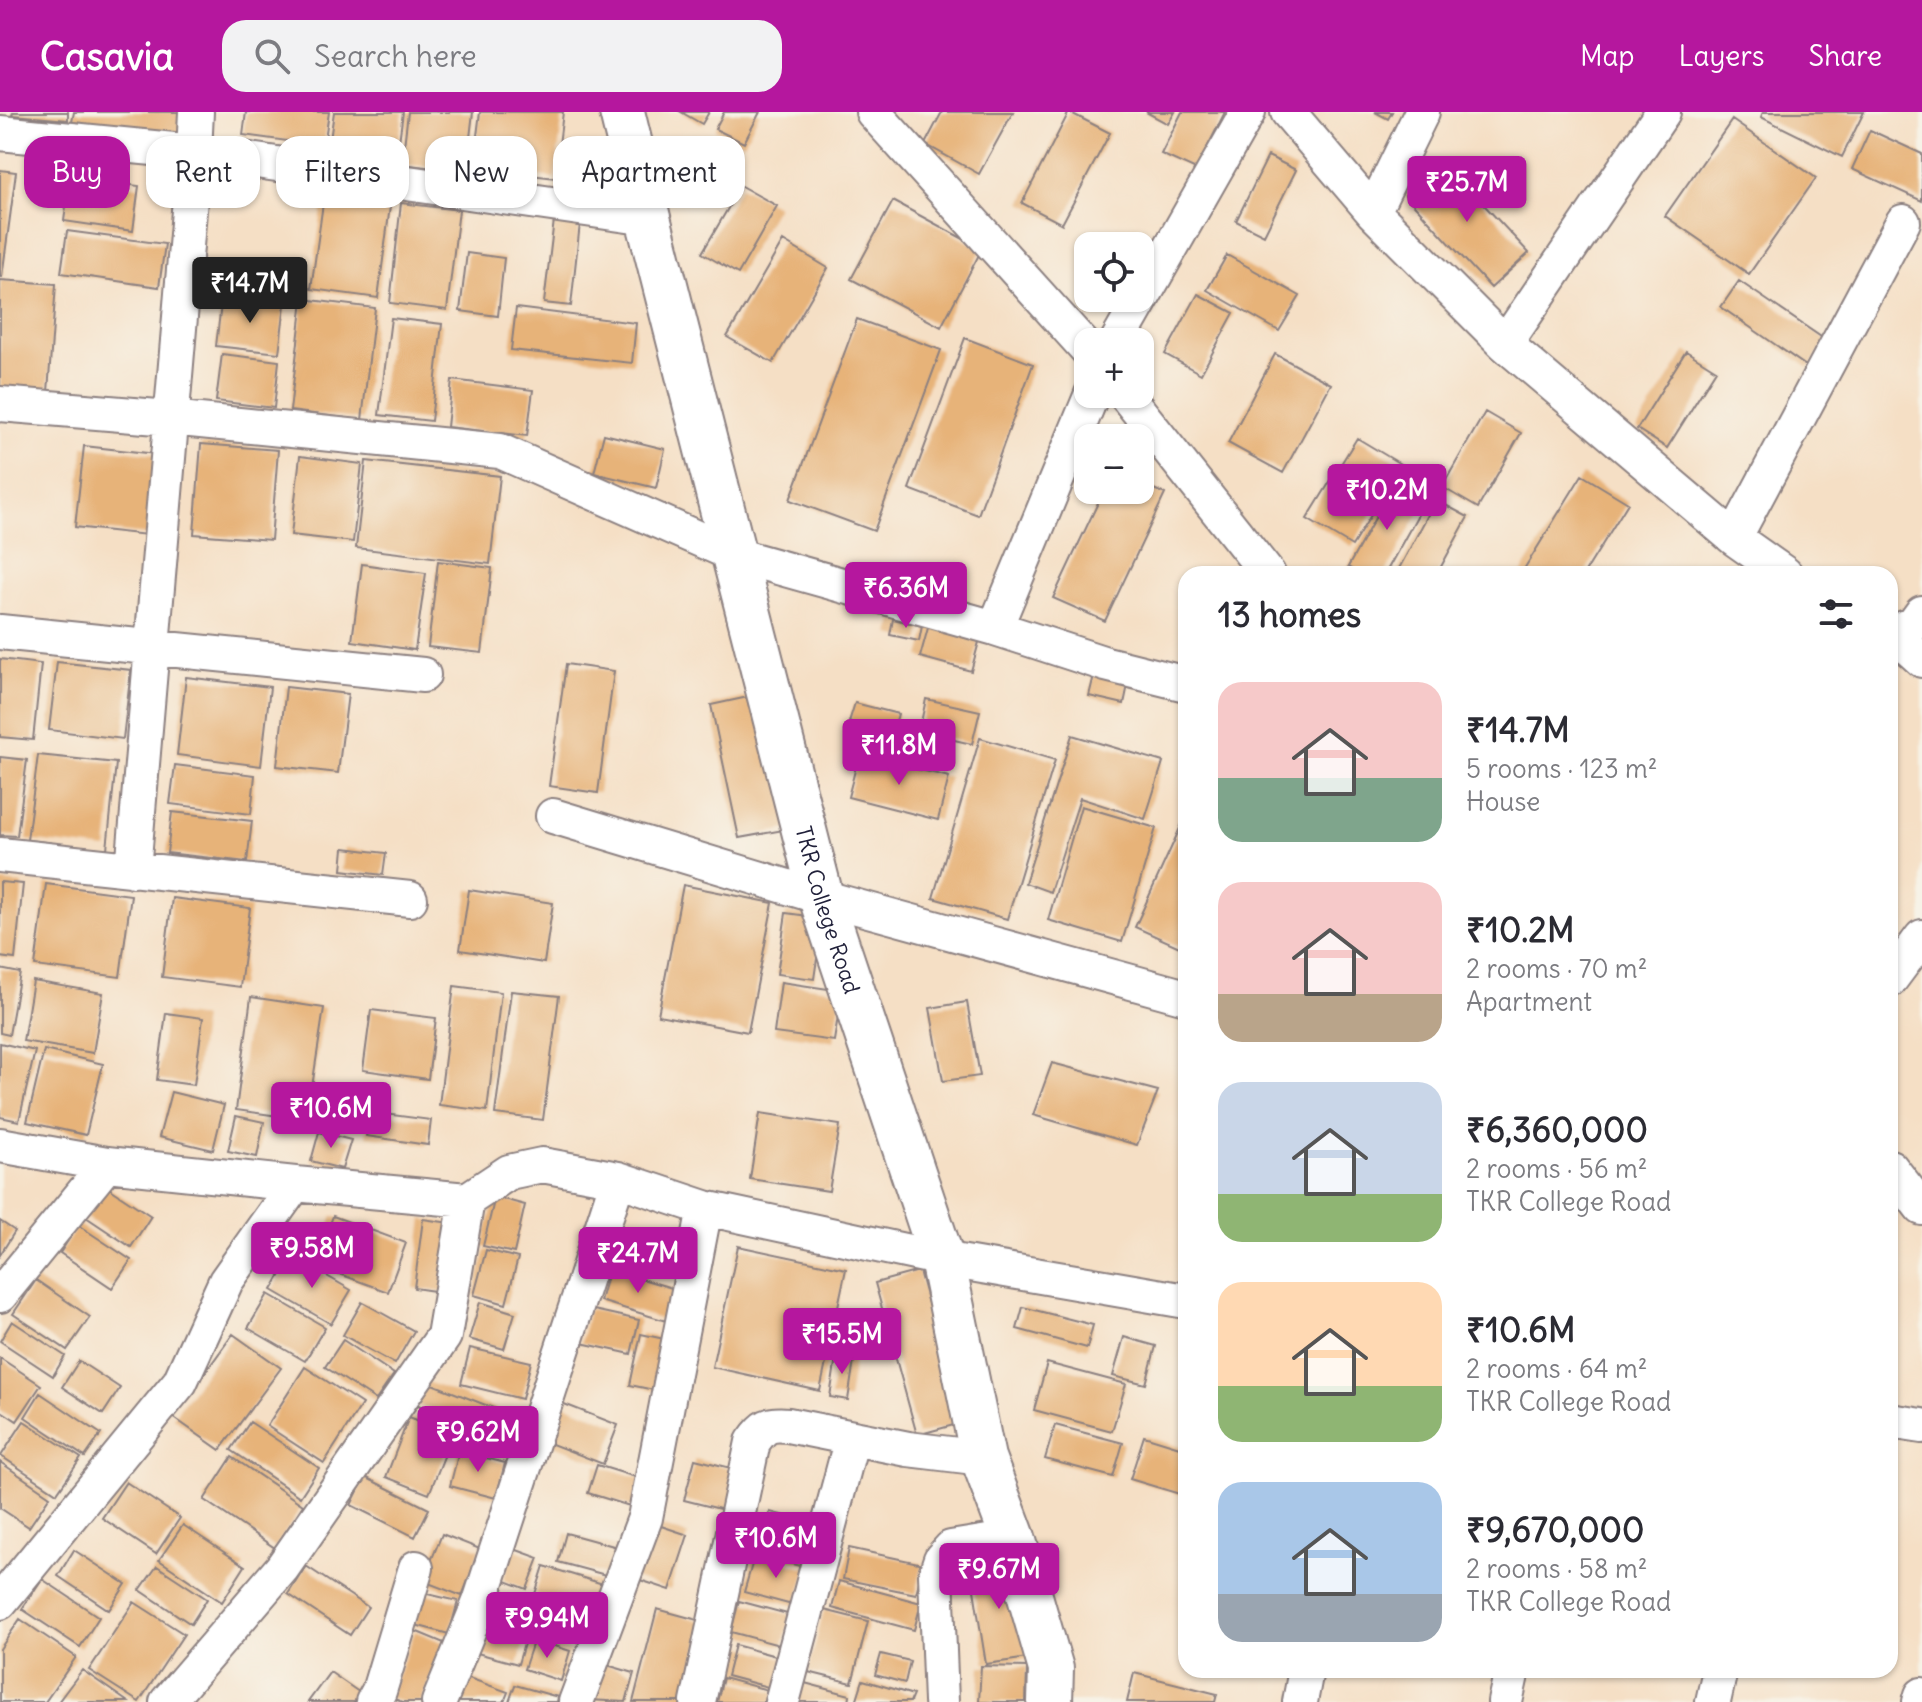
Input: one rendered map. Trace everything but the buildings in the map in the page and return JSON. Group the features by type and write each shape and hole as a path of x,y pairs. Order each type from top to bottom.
{"street":[{"path":"195,136 196,112"},
{"name":"TKR College Road","path":"622,112 821,897 942,1259 983,1458 1013,1538 1051,1669 1050,1702"},
{"path":"873,112 1074,335"},
{"path":"1125,328 1248,112"},
{"path":"1288,112 1373,212 1505,344 1734,538 1774,566"},
{"path":"1373,212 1422,112"},
{"path":"1505,344 1663,112"},
{"path":"0,133 146,147"},
{"path":"260,162 648,218"},
{"path":"133,870 189,208"},
{"path":"1734,538 1903,222"},
{"path":"0,404 500,451 735,555 995,628 1106,664 1178,682"},
{"path":"995,628 1086,408"},
{"path":"1136,408 1262,566"},
{"path":"1898,631 1914,624 1922,613"},
{"path":"0,632 423,675"},
{"path":"1898,640 1922,660"},
{"path":"553,816 821,897 1178,995"},
{"path":"0,855 410,899"},
{"path":"1898,969 1922,937"},
{"path":"0,1145 107,1164 467,1200 509,1172 542,1165 618,1179 705,1208 942,1259 1178,1300"},
{"path":"0,1295 107,1164"},
{"path":"1898,1177 1922,1208"},
{"path":"439,1702 480,1602 618,1179"},
{"path":"0,1602 180,1382 226,1281 295,1184"},
{"path":"167,1702 282,1568 444,1336 467,1200"},
{"path":"576,1702 645,1518 705,1208"},
{"path":"1898,1422 1922,1426"},
{"path":"698,1702 753,1442 765,1427 774,1423 908,1449 983,1458"},
{"path":"782,1702 852,1438"},
{"path":"941,1702 936,1574 941,1559 951,1548 1013,1538"},
{"path":"373,1702 416,1568"},
{"path":"1300,1702 1304,1678"},
{"path":"1505,1702 1510,1678"},
{"path":"1713,1702 1718,1678"},
{"path":"1920,1702 1922,1695"}]}
